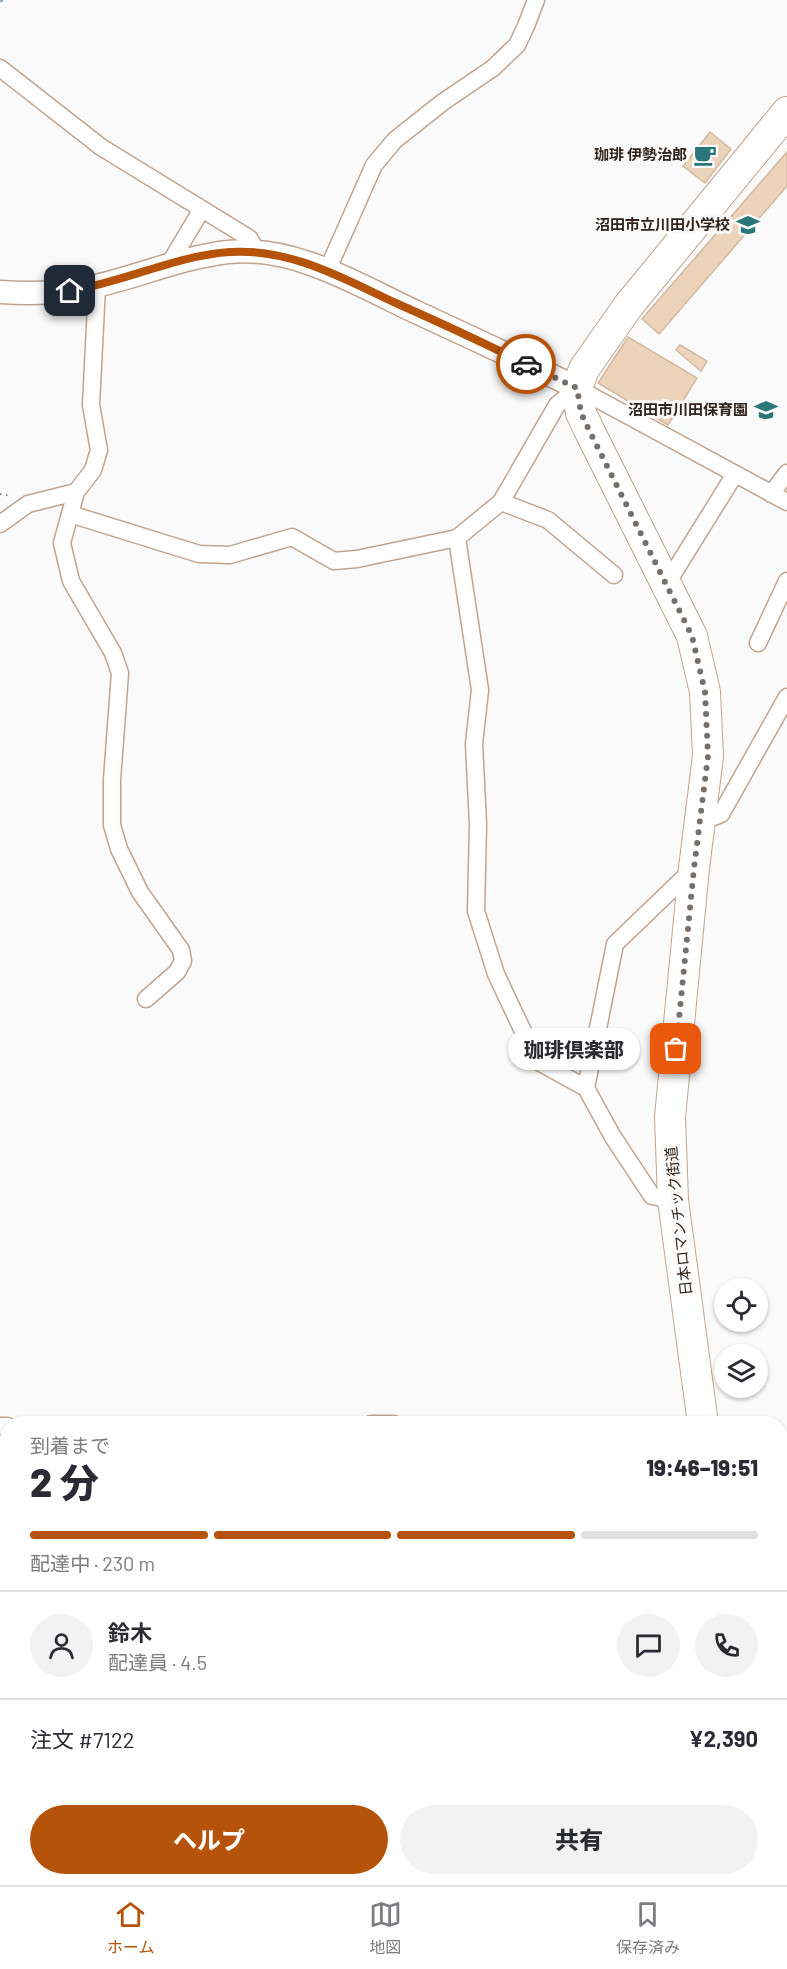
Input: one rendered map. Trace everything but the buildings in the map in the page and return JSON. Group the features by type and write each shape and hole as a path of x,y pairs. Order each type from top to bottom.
{"highway":[{"path":"577,388 584,369 629,305 787,112"},
{"name":"日本ロマンチック街道","path":"577,388 581,413 692,636 705,692 708,756 694,868 670,1117 673,1200 702,1416"}],"main road":[{"path":"0,292 46,293 97,286 228,252 257,252 290,258 327,271 577,388"}],"street":[{"path":"327,271 374,165 395,140 443,102 493,68 517,45 536,0"},
{"path":"0,68 101,147 249,238 257,252"},
{"path":"168,266 202,209"},
{"path":"97,286 91,405 99,450 93,470 76,492 62,543 71,581 113,653 120,673 112,780 112,825 119,849 140,891 181,950 183,961 177,972 146,999"},
{"path":"70,514 199,554 230,555 292,537 334,561 357,559 457,538 501,502 557,405 577,388 787,502"},
{"path":"771,494 787,473"},
{"path":"666,585 735,474"},
{"path":"0,524 28,504 76,492"},
{"path":"501,502 548,520 614,575"},
{"path":"457,538 480,690 474,744 478,824 476,911 496,974 537,1061 586,1088 613,1137 652,1196 673,1200"},
{"path":"758,643 787,581"},
{"path":"700,822 721,814 787,697"},
{"path":"586,1088 615,944 694,868"}],"way so far":[{"path":"526,364 577,388 581,413 692,636 705,692 708,756 676,1049"}],"place":[{"name":"珈琲 伊勢治郎","path":"705,155"},
{"name":"沼田市立川田小学校","path":"748,225"},
{"name":"沼田市川田保育園","path":"766,410"},
{"name":"珈琲倶楽部","path":"676,1049"}],"route":[{"path":"70,291 228,252 280,255 327,271 526,364"}]}
